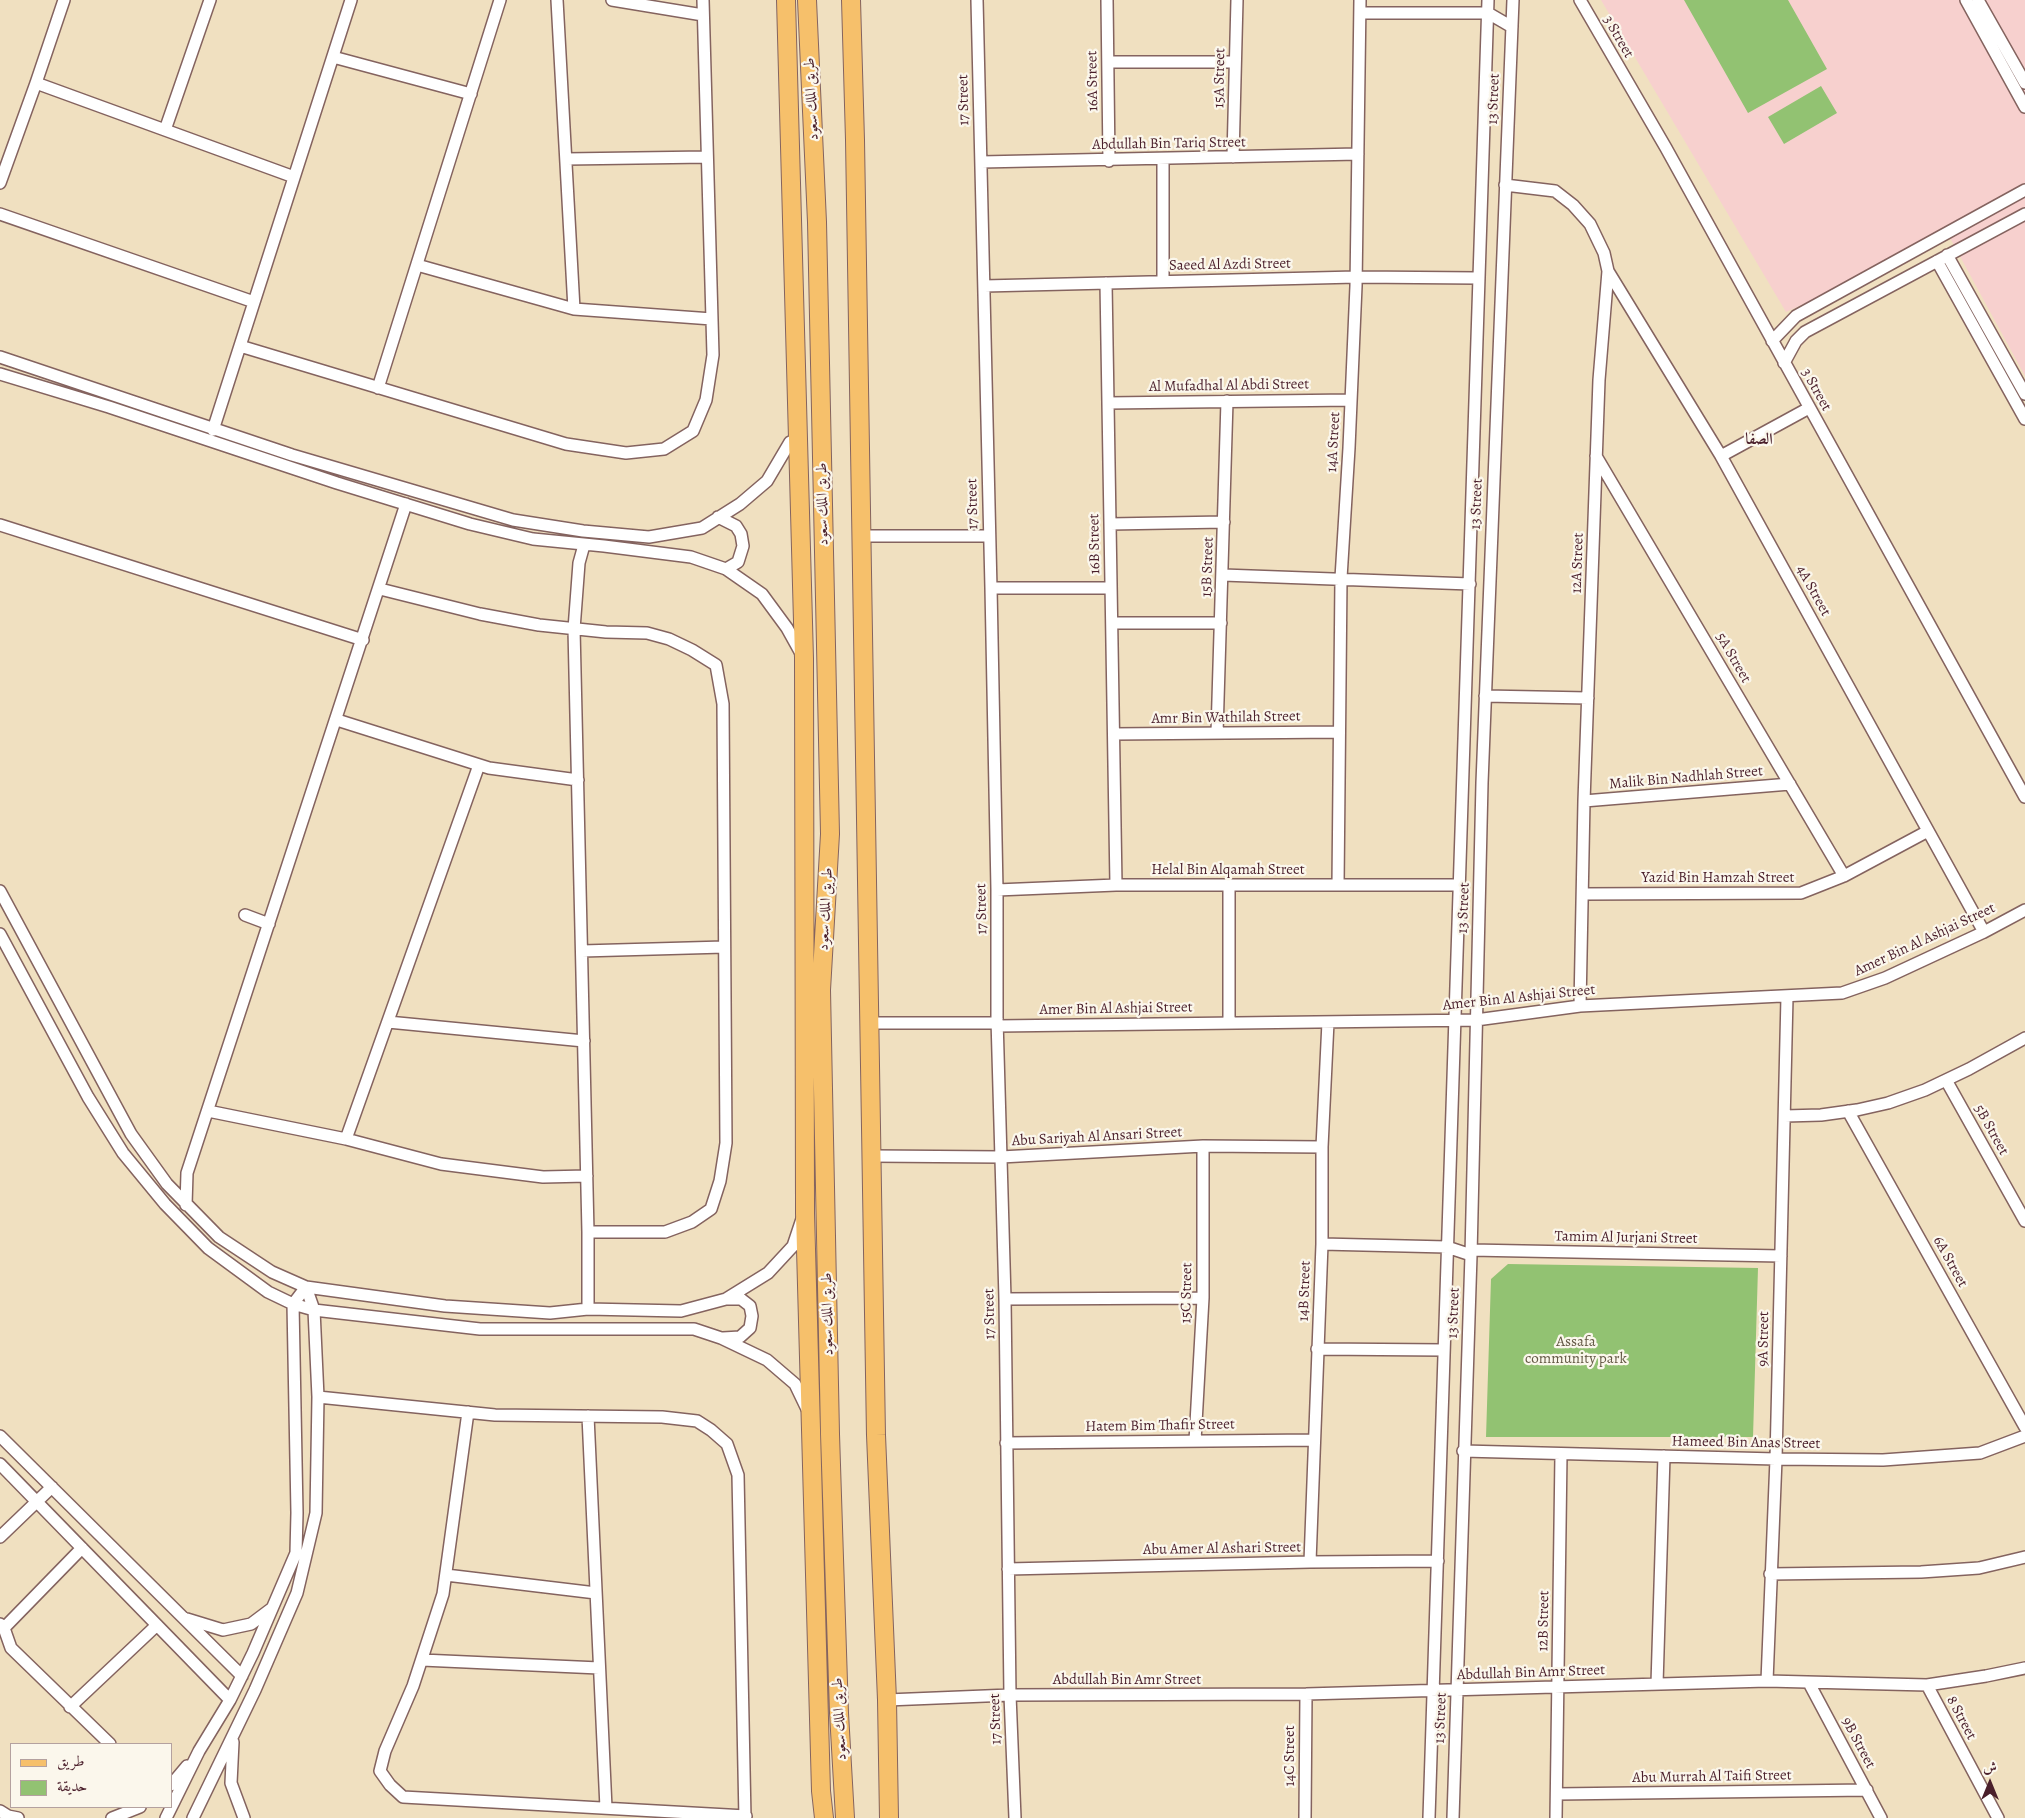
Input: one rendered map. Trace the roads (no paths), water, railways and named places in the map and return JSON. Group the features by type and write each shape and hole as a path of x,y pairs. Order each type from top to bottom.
{"main road":[{"path":"786,0 804,658 805,1213 821,1792 824,1818"},
{"name":"طريق الملك سعود","path":"807,0 817,222 830,834 821,990 830,1424 838,1712 845,1818"},
{"path":"851,0 855,140 876,1434 887,1700 889,1818"}],"street":[{"path":"0,182 64,0"},
{"path":"165,130 210,0"},
{"path":"214,430 351,0"},
{"path":"378,388 500,0"},
{"path":"557,0 574,309"},
{"path":"240,346 566,444 626,453 664,449 693,431 706,400 713,355 703,0"},
{"name":"17 Street","path":"977,0 997,890 997,1024 1005,1299 1010,1695 1015,1818"},
{"name":"16A Street","path":"1107,0 1109,161"},
{"name":"15A Street","path":"1233,157 1237,0"},
{"name":"14A Street","path":"1338,885 1341,578 1356,277 1360,0"},
{"name":"13 Street","path":"1429,1818 1488,0"},
{"name":"13 Street","path":"1453,1818 1486,696 1513,0"},
{"name":"3 Street","path":"1580,0 1666,148 2025,797"},
{"path":"1966,0 1981,17 2025,83"},
{"path":"1978,0 1981,17 2025,107"},
{"path":"620,1 703,15"},
{"path":"1360,13 1488,13 1512,27"},
{"path":"333,57 471,94"},
{"path":"1108,62 1235,62"},
{"path":"36,84 294,177"},
{"name":"Abdullah Bin Tariq Street","path":"981,162 1109,161 1358,154"},
{"path":"566,159 707,157"},
{"path":"1163,159 1163,281"},
{"name":"12A Street","path":"1505,185 1555,191 1573,205 1590,224 1604,253 1608,271 1599,380 1596,456 1584,801 1580,1006"},
{"path":"1772,341 1796,316 2025,190"},
{"path":"0,214 254,302"},
{"path":"1784,363 1796,341 1805,332 2025,214"},
{"path":"1967,223 1976,240"},
{"path":"1942,258 2025,394"},
{"path":"1942,258 2025,419"},
{"path":"417,264 574,309 712,318"},
{"name":"4A Street","path":"1608,271 1722,456 1984,932"},
{"path":"1871,276 1881,291"},
{"name":"Saeed Al Azdi Street","path":"984,286 1356,277 1478,278"},
{"name":"16B Street","path":"1106,283 1116,885"},
{"path":"1796,316 1805,332"},
{"path":"0,357 302,458 514,520 583,531 649,537 702,528 740,504 767,481 790,442"},
{"path":"0,374 109,407 470,524 533,539 691,557 726,569 762,594 787,628 804,658"},
{"name":"Al Mufadhal Al Abdi Street","path":"1108,403 1351,400"},
{"name":"15B Street","path":"1217,733 1227,401"},
{"path":"1722,456 1809,408"},
{"name":"5A Street","path":"1596,456 1844,876"},
{"path":"186,1205 187,1173 380,589 406,504"},
{"path":"718,517 736,526 741,534 743,546 738,562 726,569"},
{"path":"1110,524 1224,522"},
{"path":"0,525 363,640"},
{"path":"861,536 989,536"},
{"path":"584,545 579,563 574,629 587,1176 588,1309"},
{"path":"1222,575 1470,584"},
{"path":"991,588 1111,588"},
{"path":"380,589 480,614 539,625 647,633 669,639 692,650 716,665 722,704 726,1143 720,1181 711,1209 692,1222 665,1232 588,1232"},
{"path":"1112,623 1221,623"},
{"path":"1486,696 1588,698"},
{"path":"337,720 489,768 578,780"},
{"name":"Amr Bin Wathilah Street","path":"1114,734 1338,732"},
{"path":"346,1139 479,765"},
{"name":"Malik Bin Nadhlah Street","path":"1584,801 1790,784"},
{"name":"Yazid Bin Hamzah Street","path":"1583,894 1801,893 1844,876 1928,831"},
{"name":"Helal Bin Alqamah Street","path":"997,890 1116,885 1458,885"},
{"path":"1229,1022 1230,885"},
{"path":"0,891 131,1134 167,1184 186,1205 219,1237 272,1272 306,1287 445,1306 550,1313 588,1309 681,1311 726,1299 741,1299 750,1306 752,1316 750,1328 740,1337 722,1338"},
{"name":"Amer Bin Al Ashjai Street","path":"870,1024 1454,1021 1476,1020 1580,1006 1842,993 1885,978 1984,932 2025,910"},
{"path":"245,915 269,924"},
{"path":"0,934 88,1098 123,1153 165,1204 208,1248 268,1292 293,1304 314,1310 480,1330 694,1330 722,1338 768,1360 795,1384 810,1416"},
{"path":"582,951 724,947"},
{"name":"9A Street","path":"1767,1682 1776,1459 1787,997"},
{"path":"388,1022 584,1041"},
{"name":"14B Street","path":"1310,1562 1322,1244 1322,1147 1328,1022"},
{"path":"1785,1116 1820,1115 1888,1103 1925,1090 2025,1038"},
{"name":"5B Street","path":"1946,1080 2025,1221"},
{"path":"208,1111 346,1139 441,1164 543,1177 587,1176"},
{"name":"6A Street","path":"1848,1111 2025,1427"},
{"name":"Abu Sariyah Al Ansari Street","path":"872,1156 1001,1156 1203,1146 1322,1147"},
{"name":"15C Street","path":"1195,1441 1203,1298 1203,1146"},
{"path":"726,1299 768,1273 793,1246 805,1213"},
{"name":"Tamim Al Jurjani Street","path":"1322,1244 1448,1247 1471,1252 1781,1256"},
{"path":"172,1806 199,1751 230,1700 242,1676 296,1553 293,1304 306,1287"},
{"path":"193,1818 255,1690 297,1593 316,1513 318,1397 314,1310 306,1287"},
{"path":"1005,1299 1203,1298"},
{"path":"1317,1349 1444,1350"},
{"path":"318,1397 468,1412 495,1415 662,1417 697,1421 727,1444 738,1475 746,1817 403,1797 390,1785 380,1771 385,1751 413,1686 443,1594 468,1412"},
{"path":"588,1416 606,1808"},
{"path":"0,1436 242,1676"},
{"name":"Hameed Bin Anas Street","path":"1463,1451 1882,1460 1980,1453 2025,1436"},
{"name":"Hatem Bim Thafir Street","path":"1006,1442 1314,1440"},
{"name":"12B Street","path":"1556,1818 1561,1454"},
{"path":"1658,1684 1664,1456"},
{"path":"0,1464 230,1700"},
{"path":"0,1537 52,1487"},
{"path":"82,1548 2,1626 11,1648 109,1743"},
{"path":"1770,1574 1921,1572 1979,1568 2025,1557"},
{"name":"Abu Amer Al Ashari Street","path":"1008,1569 1438,1561"},
{"path":"446,1575 596,1593"},
{"path":"183,1618 223,1630 251,1624 273,1608"},
{"path":"70,1707 157,1625"},
{"path":"422,1660 599,1668"},
{"name":"Abdullah Bin Amr Street","path":"887,1700 1010,1695 1306,1694 1767,1682 1927,1685 2025,1668"},
{"name":"9B Street","path":"1809,1683 1881,1818"},
{"name":"8 Street","path":"1927,1685 1998,1818"},
{"name":"14C Street","path":"1305,1818 1306,1694"},
{"path":"233,1736 231,1783 244,1818"},
{"path":"172,1784 199,1751"},
{"name":"Abu Murrah Al Taifi Street","path":"1557,1794 1866,1790"},
{"path":"820,1818 821,1792"},
{"path":"112,1818 137,1808"},
{"path":"0,1811 8,1816 18,1818"}],"district":[{"name":"الصفا","path":"1759,440"}],"park label":[{"name":"Assafa community park","path":"1576,1350"}]}
